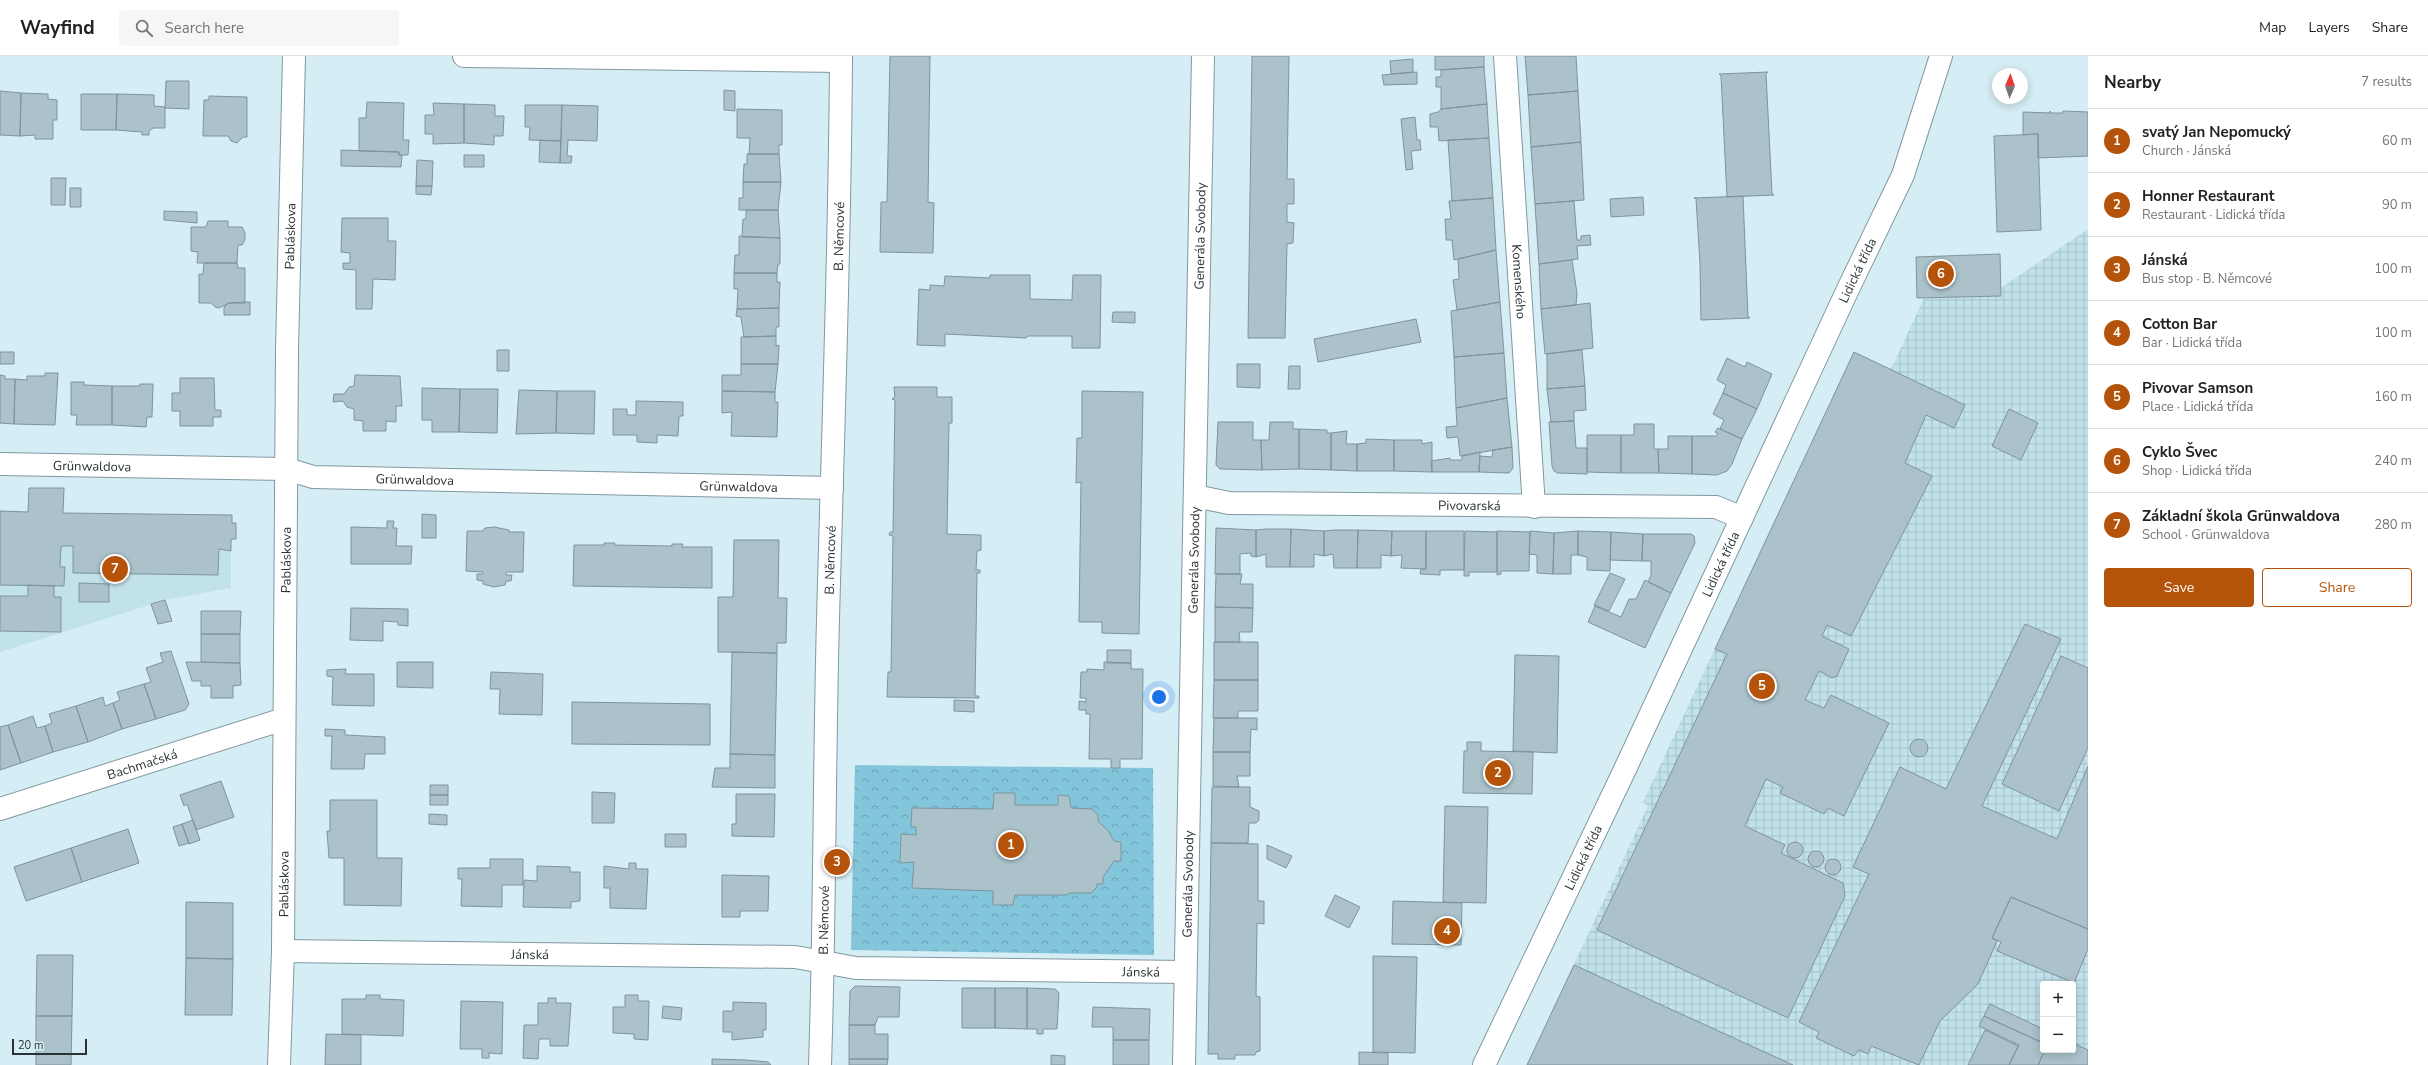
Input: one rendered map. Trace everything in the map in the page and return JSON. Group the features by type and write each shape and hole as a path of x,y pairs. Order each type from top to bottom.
{"street":[{"name":"Pabláskova","path":"279,1065 282,951 287,350 294,56"},
{"path":"464,56 841,58"},
{"name":"Generála Svobody","path":"1184,1065 1196,496 1203,56"},
{"name":"Komenského","path":"1505,56 1534,506"},
{"name":"Lidická třída","path":"1484,1065 1624,773 1903,175 1941,56"},
{"name":"B. Němcové","path":"820,1065 832,488 837,340 841,58"},
{"name":"Grünwaldova","path":"0,464 286,469 313,477 832,488"},
{"name":"Pivovarská","path":"1196,496 1229,502 1716,508 1742,518"},
{"name":"Bachmačská","path":"0,810 284,719"},
{"name":"Jánská","path":"282,951 795,957 856,968 1185,972"}],"shaded area":[{"path":"2088,229 2088,1065 1527,1065 1648,806 1643,802 1854,352 1891,369 1924,298 2001,296 2001,288"},
{"path":"29,488 64,488 63,513 232,515 232,523 236,523 236,539 231,539 231,588 165,600 0,652 0,511 28,512"}],"green space":[{"path":"855,765 1153,768 1154,955 851,950"}],"building":[{"path":"890,56 930,56 928,202 934,203 933,253 880,252 881,202 887,202"},
{"path":"1252,56 1289,56 1287,179 1294,179 1294,204 1287,204 1287,222 1294,223 1293,243 1287,244 1285,338 1248,338"},
{"path":"1435,56 1484,56 1484,67 1435,70"},
{"path":"1525,56 1576,56 1578,91 1528,95"},
{"path":"1413,59 1413,72 1391,74 1390,61"},
{"path":"1484,67 1487,104 1441,109 1441,87 1436,87 1436,77 1441,77 1441,70"},
{"path":"1417,72 1417,84 1384,85 1382,75"},
{"path":"1768,72 1766,73 1772,194 1774,195 1727,197 1721,76 1719,74"},
{"path":"166,81 189,81 189,109 165,108"},
{"path":"724,90 735,91 735,111 724,110"},
{"path":"0,91 21,93 20,136 0,135"},
{"path":"1578,91 1581,142 1531,147 1528,95"},
{"path":"21,93 48,94 48,99 57,100 57,120 53,120 53,139 35,139 35,135 20,136"},
{"path":"81,94 117,94 116,130 81,130"},
{"path":"117,94 154,95 154,106 165,107 165,128 153,128 149,131 149,135 142,135 142,132 116,130"},
{"path":"209,96 247,97 247,137 243,137 237,143 231,141 228,136 203,136 204,100 209,100"},
{"path":"367,102 404,103 403,140 409,140 408,155 399,155 399,152 359,151 359,118 366,118"},
{"path":"433,103 464,104 464,143 433,144 433,134 425,134 425,115 434,115"},
{"path":"464,104 495,105 495,116 504,116 503,136 494,136 494,145 464,143"},
{"path":"1487,104 1489,138 1439,141 1438,127 1430,127 1430,114 1438,112 1441,109"},
{"path":"525,105 562,105 561,141 529,140 530,127 525,127"},
{"path":"562,105 598,106 597,141 568,140 567,156 572,156 571,163 560,163"},
{"path":"737,109 782,110 782,145 779,145 779,154 749,154 750,138 737,138"},
{"path":"2050,111 2051,113 2063,113 2063,111 2088,112 2088,156 2038,158 2038,134 2023,135 2023,112 2050,113"},
{"path":"1415,117 1417,140 1420,140 1421,150 1411,151 1413,169 1406,170 1401,119"},
{"path":"2038,134 2041,230 1997,232 1994,136"},
{"path":"1489,138 1493,198 1452,201 1448,140"},
{"path":"540,140 561,141 560,163 539,162"},
{"path":"1581,142 1584,200 1535,204 1531,147"},
{"path":"341,150 399,152 399,155 402,155 401,167 341,166"},
{"path":"747,154 779,154 781,182 743,182 744,164 747,164"},
{"path":"464,155 484,155 484,167 464,167"},
{"path":"417,160 433,161 432,186 416,186"},
{"path":"51,178 66,178 65,205 51,205"},
{"path":"743,182 781,182 778,210 739,210 739,198 743,198"},
{"path":"416,186 432,186 431,195 416,194"},
{"path":"70,188 81,188 81,207 70,207"},
{"path":"1743,196 1748,317 1750,318 1701,320 1700,264 1696,198 1694,198"},
{"path":"1643,197 1644,215 1611,217 1610,199"},
{"path":"1493,198 1496,250 1454,260 1452,240 1446,240 1445,219 1451,219 1449,201"},
{"path":"1574,201 1577,240 1581,240 1581,236 1590,235 1591,245 1577,246 1578,259 1539,264 1535,204"},
{"path":"746,210 778,210 780,238 742,237 743,219 746,219"},
{"path":"164,211 197,212 197,223 164,220"},
{"path":"342,218 388,218 388,241 396,241 395,280 373,279 372,309 356,309 356,270 343,269 343,263 350,263 350,253 341,252"},
{"path":"208,221 228,221 228,227 242,227 245,233 245,240 242,245 238,245 237,263 197,263 198,252 191,251 191,227 206,227"},
{"path":"739,236 780,238 780,264 778,264 777,273 734,273 735,255 739,255"},
{"path":"1496,250 1500,302 1457,310 1453,280 1459,279 1458,259"},
{"path":"2000,254 2001,296 1917,298 1916,257"},
{"path":"1572,260 1577,293 1576,305 1541,309 1539,264"},
{"path":"204,263 237,263 238,268 245,268 245,303 229,303 219,308 215,307 211,303 199,303 199,274 203,274"},
{"path":"734,273 777,273 777,282 780,282 779,308 737,309 738,289 734,289"},
{"path":"990,275 1030,275 1030,299 1072,300 1073,275 1101,275 1100,348 1072,348 1072,336 1028,336 1026,338 945,334 945,346 917,345 919,289 930,290 930,285 944,286 945,276 990,278"},
{"path":"250,302 250,315 224,315 224,307 229,303"},
{"path":"1500,302 1504,353 1454,357 1451,311"},
{"path":"1590,303 1593,348 1545,354 1541,309"},
{"path":"779,308 779,327 776,327 776,336 744,337 741,317 736,316 737,309"},
{"path":"1113,312 1135,312 1135,323 1112,322"},
{"path":"1416,319 1421,342 1318,362 1314,339"},
{"path":"776,336 776,346 779,345 778,364 741,364 741,337"},
{"path":"497,350 509,350 509,371 497,371"},
{"path":"1582,350 1585,386 1547,389 1547,354"},
{"path":"0,352 14,352 14,364 0,364"},
{"path":"1854,352 1965,405 1954,428 1926,415 1905,463 1932,476 1851,636 1827,625 1822,636 1849,649 1837,676 1832,678 1819,671 1805,700 1824,708 1831,695 1889,723 1844,816 1828,808 1824,814 1780,793 1783,787 1766,779 1745,826 1785,845 1781,853 1843,883 1845,896 1788,1018 1597,930 1727,654 1715,649"},
{"path":"1504,353 1507,398 1456,408 1454,357"},
{"path":"1727,358 1745,367 1747,362 1772,374 1757,409 1723,393 1726,385 1717,380"},
{"path":"741,364 778,364 775,392 722,391 722,375 741,375"},
{"path":"1237,364 1260,364 1260,388 1237,387"},
{"path":"1289,366 1300,366 1300,389 1288,389"},
{"path":"45,373 58,373 55,425 14,424 15,379 27,380 27,376 45,376"},
{"path":"0,375 5,376 5,379 15,379 14,424 0,423"},
{"path":"355,375 400,376 402,406 396,406 396,422 386,421 386,431 363,431 363,421 354,420 354,409 347,407 343,401 333,402 334,394 344,394 349,387 354,386"},
{"path":"180,378 214,378 215,410 221,410 221,417 213,417 213,426 180,426 180,411 172,411 172,393 180,393"},
{"path":"71,382 84,382 84,385 112,386 112,425 76,425 77,415 71,415"},
{"path":"140,384 153,384 152,417 147,417 146,427 112,425 112,386 140,386"},
{"path":"1585,386 1586,410 1574,411 1574,421 1551,422 1547,389"},
{"path":"894,387 937,387 937,397 952,397 952,423 949,423 947,534 981,535 981,550 977,551 976,570 980,570 980,573 977,573 975,696 979,696 979,698 887,697 888,672 891,672 893,536 889,535 890,532 893,532 895,400 892,399 895,397"},
{"path":"422,388 460,389 459,432 432,432 432,420 422,420"},
{"path":"460,389 498,389 497,433 459,432"},
{"path":"519,390 557,391 556,433 516,434"},
{"path":"557,391 595,391 594,434 556,433"},
{"path":"722,391 775,392 775,402 778,402 777,437 731,436 732,412 722,413"},
{"path":"1082,391 1143,392 1139,634 1102,633 1102,622 1079,622 1081,482 1076,483 1077,438 1082,438"},
{"path":"1723,393 1757,409 1742,439 1720,429 1724,420 1713,414"},
{"path":"1507,398 1512,447 1460,456 1458,437 1447,438 1446,427 1457,426 1456,408"},
{"path":"636,401 683,402 683,416 679,416 678,436 657,435 657,443 637,442 637,435 613,435 613,409 627,409 627,415 636,415"},
{"path":"2009,409 2038,423 2021,460 1992,446"},
{"path":"1574,421 1576,448 1587,448 1587,474 1558,473 1554,471 1552,466 1549,422"},
{"path":"1218,422 1253,422 1253,440 1261,440 1262,470 1220,469 1216,465"},
{"path":"1270,422 1293,422 1293,429 1299,429 1299,469 1262,470 1261,440 1269,440"},
{"path":"1634,424 1654,424 1654,449 1658,449 1659,473 1621,473 1621,435 1634,435"},
{"path":"1718,428 1742,439 1732,464 1727,471 1717,475 1692,474 1692,436 1716,436 1718,434 1715,432"},
{"path":"1299,429 1327,430 1327,433 1331,433 1331,470 1299,469"},
{"path":"1347,431 1346,444 1357,444 1357,471 1331,470 1331,433"},
{"path":"1587,435 1621,435 1621,473 1587,472"},
{"path":"1668,436 1692,436 1692,474 1659,473 1658,449 1668,449"},
{"path":"1366,439 1394,440 1394,471 1357,471 1357,444 1366,443"},
{"path":"1394,440 1422,440 1422,444 1432,442 1432,472 1394,471"},
{"path":"1512,447 1513,468 1509,473 1479,472 1480,456 1492,457 1493,450"},
{"path":"1480,452 1479,472 1432,472 1431,461 1450,458 1450,460 1462,460 1462,456"},
{"path":"29,488 64,488 63,513 232,515 232,523 236,523 236,539 231,539 231,551 219,549 218,575 73,573 73,546 63,546 61,547 60,567 65,567 64,586 0,585 0,511 28,512"},
{"path":"422,514 436,515 436,538 422,538"},
{"path":"387,521 394,521 393,528 397,528 396,546 412,546 411,564 351,564 351,527 387,528"},
{"path":"494,527 509,530 509,532 524,532 523,572 506,572 506,575 512,575 511,581 506,581 505,585 494,587 483,584 483,581 477,580 477,574 483,574 483,572 466,571 467,531 482,531 485,528"},
{"path":"1216,528 1256,530 1256,557 1251,556 1251,553 1240,554 1240,574 1215,574"},
{"path":"1291,529 1290,567 1266,567 1266,554 1256,557 1256,530"},
{"path":"1291,529 1324,531 1324,556 1314,554 1314,567 1290,567"},
{"path":"1358,530 1357,568 1334,568 1333,554 1324,556 1324,531"},
{"path":"1358,530 1392,531 1391,556 1381,555 1381,568 1357,568"},
{"path":"1392,531 1426,531 1426,569 1401,568 1402,555 1391,556"},
{"path":"1426,531 1464,531 1464,570 1440,570 1440,575 1420,574 1421,569 1426,569"},
{"path":"1465,531 1497,532 1497,572 1469,572 1469,576 1464,576"},
{"path":"1497,531 1530,532 1529,571 1501,571 1501,574 1497,575"},
{"path":"1530,531 1554,533 1553,574 1537,573 1537,555 1529,554"},
{"path":"1578,531 1578,555 1571,555 1571,574 1553,574 1554,533"},
{"path":"1578,531 1611,532 1610,571 1587,570 1587,557 1578,555"},
{"path":"1611,532 1643,534 1642,561 1610,560"},
{"path":"1643,534 1691,534 1694,536 1695,543 1671,593 1648,582 1651,575 1651,561 1642,561"},
{"path":"734,540 779,540 778,598 787,598 786,643 777,643 777,653 718,652 718,597 733,597"},
{"path":"604,543 615,543 614,545 672,546 672,544 683,544 682,547 712,547 712,588 573,586 574,545 604,545"},
{"path":"1610,573 1625,579 1609,611 1594,605"},
{"path":"1216,574 1242,574 1240,584 1253,584 1253,608 1215,607"},
{"path":"1645,580 1671,593 1645,648 1588,622 1595,606 1621,617 1629,599 1636,599"},
{"path":"79,583 109,584 109,602 79,602"},
{"path":"28,585 54,586 54,597 61,597 61,632 0,631 0,596 28,596"},
{"path":"165,600 172,621 158,624 151,604"},
{"path":"1215,607 1253,608 1252,632 1239,632 1240,642 1215,642"},
{"path":"351,608 408,609 408,626 398,625 398,622 383,621 383,641 350,640"},
{"path":"201,611 241,611 240,634 201,634"},
{"path":"2025,624 2061,639 1982,806 2057,839 2088,766 2088,929 2011,897 1992,938 1997,941 1978,984 1940,1021 1919,1065 1871,1046 1868,1054 1859,1050 1854,1056 1816,1038 1819,1032 1799,1022 1869,874 1853,867 1900,767 1946,789"},
{"path":"201,634 240,634 240,663 201,662"},
{"path":"1214,642 1258,642 1258,680 1214,680"},
{"path":"1107,650 1131,650 1131,663 1107,663"},
{"path":"171,651 189,704 185,710 156,719 144,684 151,682 146,668 163,662 160,653"},
{"path":"732,652 777,653 775,755 730,754"},
{"path":"1515,655 1559,656 1557,753 1513,751"},
{"path":"2061,656 2088,668 2088,748 2059,811 2002,784"},
{"path":"186,662 240,663 241,685 233,686 233,698 211,698 211,686 201,686 201,681 192,681"},
{"path":"397,662 433,662 433,688 397,687"},
{"path":"1104,662 1131,663 1131,669 1143,669 1142,759 1120,759 1120,768 1111,768 1111,759 1089,759 1090,714 1086,714 1086,710 1079,710 1079,701 1086,702 1086,698 1080,698 1081,672 1087,672 1087,669 1104,670"},
{"path":"346,669 345,674 374,674 374,706 332,705 333,677 327,676 327,670"},
{"path":"491,672 543,674 542,715 499,714 500,689 490,689"},
{"path":"1214,680 1258,680 1258,711 1238,711 1238,718 1213,718"},
{"path":"144,684 156,719 122,729 113,703 120,700 117,692"},
{"path":"103,697 105,706 113,703 122,729 88,742 76,706"},
{"path":"954,700 974,701 974,712 954,711"},
{"path":"572,702 710,704 710,745 572,744"},
{"path":"76,706 88,742 53,752 45,726 52,723 49,714"},
{"path":"33,716 37,728 45,726 53,752 21,763 8,725"},
{"path":"1214,718 1257,718 1257,730 1251,729 1250,752 1213,752"},
{"path":"8,725 21,763 0,770 0,727"},
{"path":"325,729 345,730 345,735 385,737 385,754 365,754 364,769 331,769 332,736 325,736"},
{"path":"1919,739 1925,742 1928,748 1925,754 1919,757 1913,754 1910,748 1913,742"},
{"path":"1467,742 1481,742 1481,751 1533,752 1532,794 1463,793 1464,751 1467,751"},
{"path":"1213,752 1250,752 1250,776 1237,776 1239,787 1213,786"},
{"path":"730,754 775,755 775,788 712,787 715,768 730,768"},
{"path":"221,781 234,817 196,830 187,804 184,806 180,795"},
{"path":"430,785 448,785 448,795 430,795"},
{"path":"1212,787 1250,787 1250,807 1259,811 1259,820 1256,823 1249,823 1248,843 1211,843"},
{"path":"592,792 615,793 614,823 592,823"},
{"path":"994,793 1015,793 1015,805 1058,805 1058,795 1069,796 1071,808 1092,809 1098,815 1098,821 1109,832 1114,841 1121,842 1121,861 1114,861 1103,877 1103,884 1097,884 1097,887 1091,893 1070,893 1066,895 1015,895 1013,905 993,905 993,891 912,888 914,862 900,863 901,834 916,835 916,827 911,827 912,808 993,809"},
{"path":"736,794 775,794 774,837 732,836 732,824 736,824"},
{"path":"430,795 448,795 448,805 430,805"},
{"path":"330,800 377,800 377,858 402,858 401,906 344,905 344,858 329,858 327,831 330,831"},
{"path":"1445,806 1488,807 1486,903 1443,902"},
{"path":"429,814 447,815 447,825 429,824"},
{"path":"193,820 200,840 189,844 182,824"},
{"path":"182,824 189,843 179,846 173,827"},
{"path":"128,829 139,863 82,882 71,848"},
{"path":"665,834 686,834 686,847 665,847"},
{"path":"1795,842 1802,847 1803,850 1798,857 1795,858 1788,853 1787,850 1792,843"},
{"path":"1211,843 1258,844 1258,901 1264,901 1264,924 1257,923 1256,996 1260,997 1260,1051 1256,1052 1255,1055 1235,1055 1235,1059 1218,1059 1218,1054 1208,1054"},
{"path":"1267,845 1292,856 1286,868 1267,859"},
{"path":"71,848 82,882 26,901 14,867"},
{"path":"1816,851 1822,853 1824,859 1822,865 1816,867 1810,865 1808,859 1810,853"},
{"path":"490,859 523,859 523,885 502,885 502,907 461,906 462,879 458,879 458,868 490,868"},
{"path":"1833,859 1840,864 1841,867 1836,874 1833,875 1826,870 1825,867 1830,860"},
{"path":"629,863 636,863 636,869 648,869 646,909 610,908 610,888 604,888 604,866 629,869"},
{"path":"537,866 570,867 570,872 580,872 580,901 571,902 571,908 523,907 524,880 537,881"},
{"path":"722,875 769,876 768,911 740,911 740,917 722,917"},
{"path":"1335,895 1360,907 1349,928 1325,916"},
{"path":"2011,897 2088,929 2088,949 2075,981 2069,981 1997,951 2001,942 1992,938"},
{"path":"1393,901 1462,903 1461,945 1392,944"},
{"path":"186,902 233,903 233,959 186,958"},
{"path":"37,955 73,955 72,1016 36,1016"},
{"path":"1373,956 1417,957 1415,1053 1373,1052"},
{"path":"186,958 233,959 232,1015 185,1015"},
{"path":"1574,965 1793,1065 1527,1065"},
{"path":"855,986 900,987 899,1017 878,1017 875,1025 849,1025 850,991"},
{"path":"962,988 995,988 995,1028 962,1028"},
{"path":"995,988 1027,988 1027,1029 995,1028"},
{"path":"1027,988 1055,989 1059,993 1057,1029 1043,1029 1043,1034 1037,1034 1037,1029 1027,1029"},
{"path":"366,995 380,995 380,999 404,1000 403,1036 342,1034 342,999 366,999"},
{"path":"625,995 638,995 638,1001 649,1001 648,1040 634,1039 634,1034 613,1033 613,1007 625,1007"},
{"path":"548,998 556,998 556,1003 571,1003 568,1046 550,1046 550,1039 539,1039 538,1059 523,1058 524,1025 538,1025 538,1003 548,1003"},
{"path":"461,1001 503,1002 502,1054 489,1053 489,1058 482,1058 482,1049 460,1049"},
{"path":"733,1002 766,1003 766,1030 763,1030 763,1037 732,1040 732,1032 723,1032 723,1011 733,1011"},
{"path":"1990,1004 2040,1028 2040,1042 1984,1016"},
{"path":"663,1006 682,1008 681,1020 662,1018"},
{"path":"1093,1007 1150,1009 1149,1040 1113,1040 1113,1027 1092,1027"},
{"path":"36,1016 72,1016 71,1065 36,1065"},
{"path":"1984,1016 2040,1042 2040,1053 2044,1053 2038,1065 2009,1065 2019,1045 1979,1026"},
{"path":"849,1025 875,1025 875,1034 888,1034 888,1059 849,1059"},
{"path":"1985,1030 2018,1046 2009,1065 1968,1065"},
{"path":"326,1034 361,1035 361,1065 325,1065"},
{"path":"1113,1040 1149,1040 1149,1065 1113,1065"},
{"path":"2076,1044 2088,1050 2088,1065 2038,1065 2044,1053 2076,1053"},
{"path":"1359,1052 1388,1053 1388,1065 1359,1065"},
{"path":"1051,1055 1065,1056 1065,1065 1051,1065"},
{"path":"712,1059 768,1062 771,1065 712,1065"},
{"path":"849,1059 888,1059 887,1065 849,1065"}],"place":[{"name":"Cyklo Švec","path":"1941,274"},
{"name":"Základní škola Grünwaldova","path":"115,569"},
{"name":"Pivovar Samson","path":"1762,686"},
{"name":"Honner Restaurant","path":"1498,773"},
{"name":"svatý Jan Nepomucký","path":"1011,845"},
{"name":"Jánská","path":"837,862"},
{"name":"Cotton Bar","path":"1447,931"}]}
